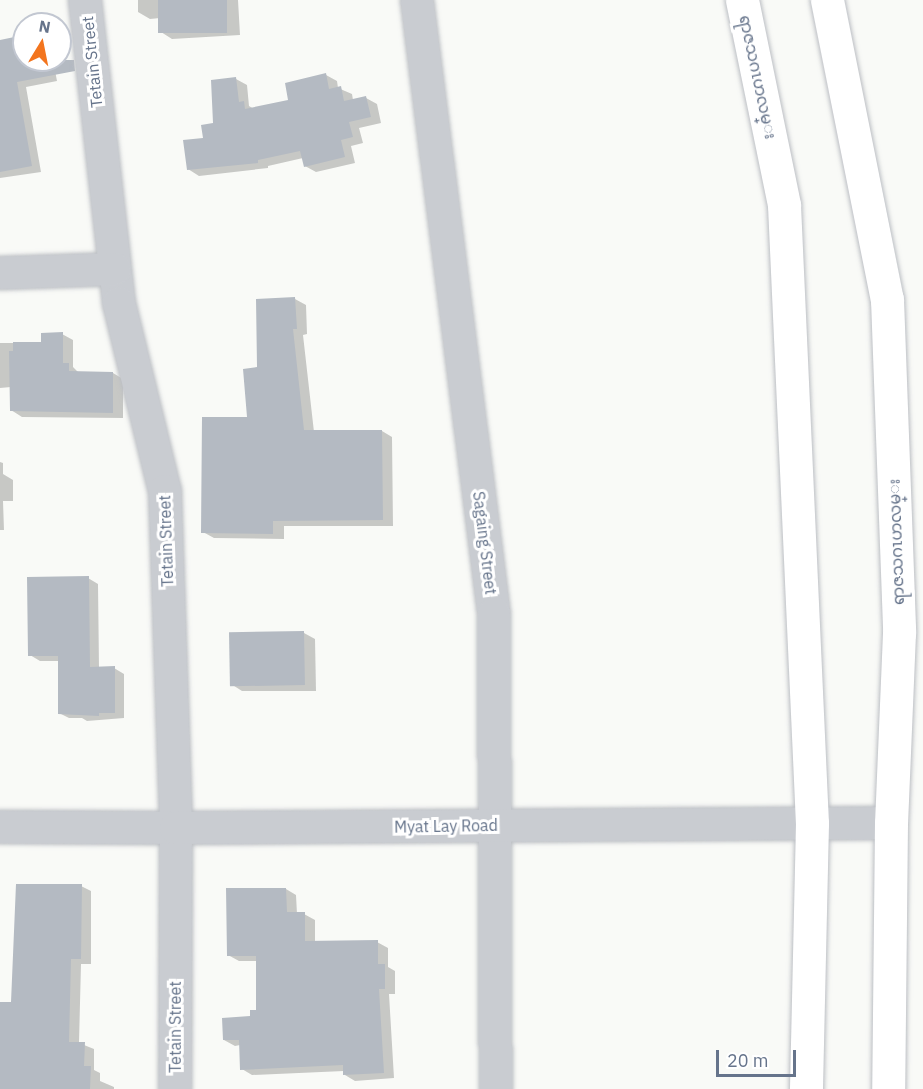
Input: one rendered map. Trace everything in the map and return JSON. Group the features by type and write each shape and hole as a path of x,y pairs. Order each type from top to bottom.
{"main road":[{"name":"ရာဇသဂၤဟလမ္း","path":"742,0 784,205 812,823 806,1089"},
{"name":"ရာဇသဂၤဟလမ္း","path":"827,0 887,299 899,633 891,823 888,1089"}],"street":[{"name":"Tetain Street","path":"85,0 119,303 165,491 176,828 175,1089"},
{"name":"Sagaing Street","path":"417,0 494,614 496,1089"},
{"path":"0,273 115,269"},
{"name":"Myat Lay Road","path":"0,826 176,828 891,823"}],"building":[{"path":"158,0 227,0 227,33 158,33"},
{"path":"12,38 12,72 70,72 17,82 32,166 0,172 0,40"},
{"path":"72,60 74,60 75,71 72,72"},
{"path":"326,73 329,89 341,86 344,101 366,96 371,117 349,122 353,137 341,140 345,157 304,167 300,151 258,160 258,163 187,170 183,140 203,138 201,125 213,123 211,80 236,77 239,102 244,101 245,109 288,100 285,83"},
{"path":"295,297 297,329 293,329 304,430 382,430 383,520 273,521 273,534 201,533 202,417 247,417 243,369 257,367 256,299"},
{"path":"63,332 63,363 69,363 69,371 113,372 113,413 10,411 9,351 13,351 13,342 41,342 41,333"},
{"path":"89,576 90,667 115,666 115,713 99,713 99,716 58,714 58,656 28,656 27,577"},
{"path":"304,631 305,685 230,686 229,632"},
{"path":"16,884 82,884 81,959 71,959 69,1042 85,1042 84,1066 91,1066 90,1089 0,1089 0,1002 11,1002"},
{"path":"226,888 286,888 287,912 305,912 305,941 378,940 378,964 385,964 385,989 379,989 384,1073 343,1075 343,1065 240,1070 239,1040 223,1040 222,1018 250,1016 250,1010 256,1010 256,956 227,956"}]}
